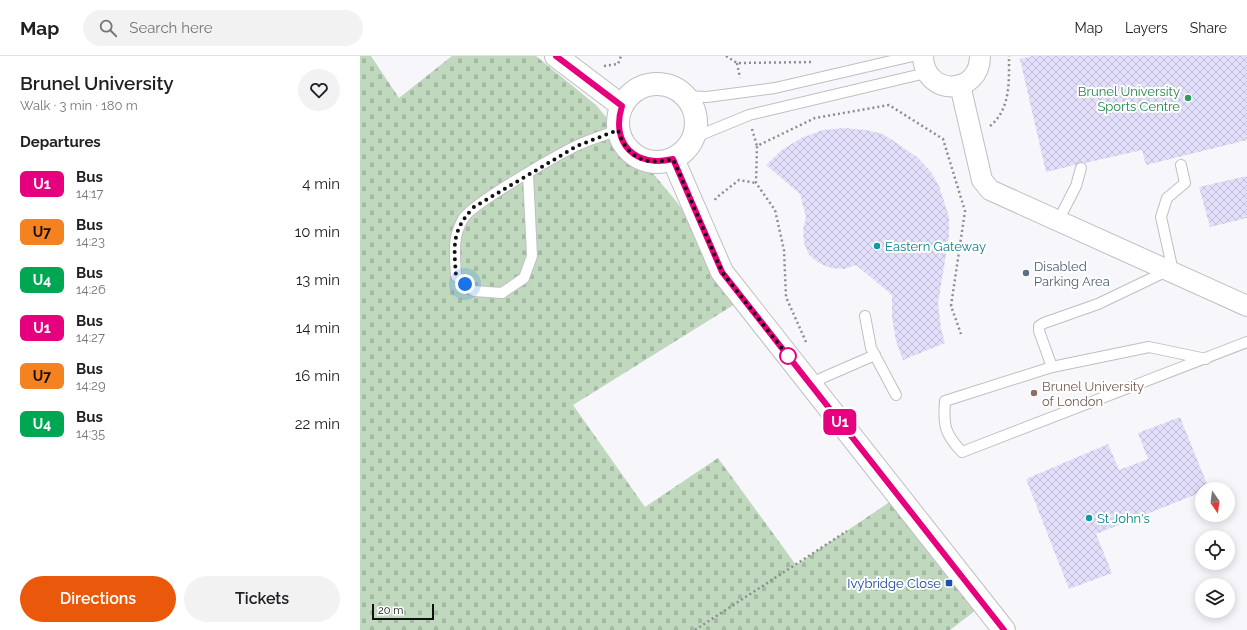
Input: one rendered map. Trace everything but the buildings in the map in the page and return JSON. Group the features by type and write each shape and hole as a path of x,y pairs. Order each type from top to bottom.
{"street":[{"path":"556,56 622,106"},
{"path":"924,64 933,80 942,85 953,87 969,81 976,73 980,64 980,56"},
{"path":"651,85 663,85 674,89 684,96 691,105 695,116 696,127 693,138 685,150 673,159 662,162 650,162 638,158 629,151 622,141 618,130 618,118 622,106 629,96 639,89 651,85"},
{"path":"960,85 982,180 990,190 1247,306"},
{"path":"673,159 722,272 1004,630"}],"lane":[{"path":"684,96 707,97 774,88 913,56"},
{"path":"693,138 749,115 924,64"},
{"path":"528,174 532,256 524,278 502,293 474,292 456,276 454,242 463,219 474,207 528,174 577,146 618,130"},
{"path":"1052,367 1039,331 1039,326 1098,304 1167,271 1171,262 1161,217 1167,198 1184,183 1181,165"},
{"path":"1058,221 1076,186 1081,168"},
{"path":"865,316 871,348 896,395"},
{"path":"1206,359 1149,347 1052,367 945,401 944,418 949,438 962,452 1206,359 1247,342"},
{"path":"811,386 822,378 875,356"}],"path":[{"path":"726,56 737,63 820,60"},
{"path":"986,129 998,120 1009,90 1009,56"},
{"path":"737,63 741,82"},
{"path":"757,146 815,118 889,105 943,139 965,211 951,306 961,334"},
{"path":"752,126 757,146 756,183 775,210 784,250 786,297 807,344"},
{"path":"714,203 716,198 739,180 756,183"},
{"path":"695,630 846,531"}],"green space":[{"path":"360,56 371,56 399,98 452,56 536,56 596,105 676,201 748,296 573,405 645,507 718,458 796,565 897,497 984,604 950,630 360,630"}],"bus line":[{"name":"U1","path":"556,56 622,106 618,118 618,130 622,141 629,151 638,158 650,162 662,162 673,159 722,272 1004,630"}],"place":[{"name":"Brunel University Sports Centre","path":"1188,98"},
{"name":"Eastern Gateway","path":"877,246"},
{"name":"Disabled Parking Area","path":"1026,273"},
{"name":"Brunel University of London","path":"1034,393"},
{"name":"St John's","path":"1089,518"},
{"name":"Ivybridge Close","path":"949,583"}],"route":[{"path":"465,284 456,276 454,242 463,219 474,207 577,146 618,130 622,141 629,151 638,158 650,162 662,162 673,159 722,272 788,356"}]}
